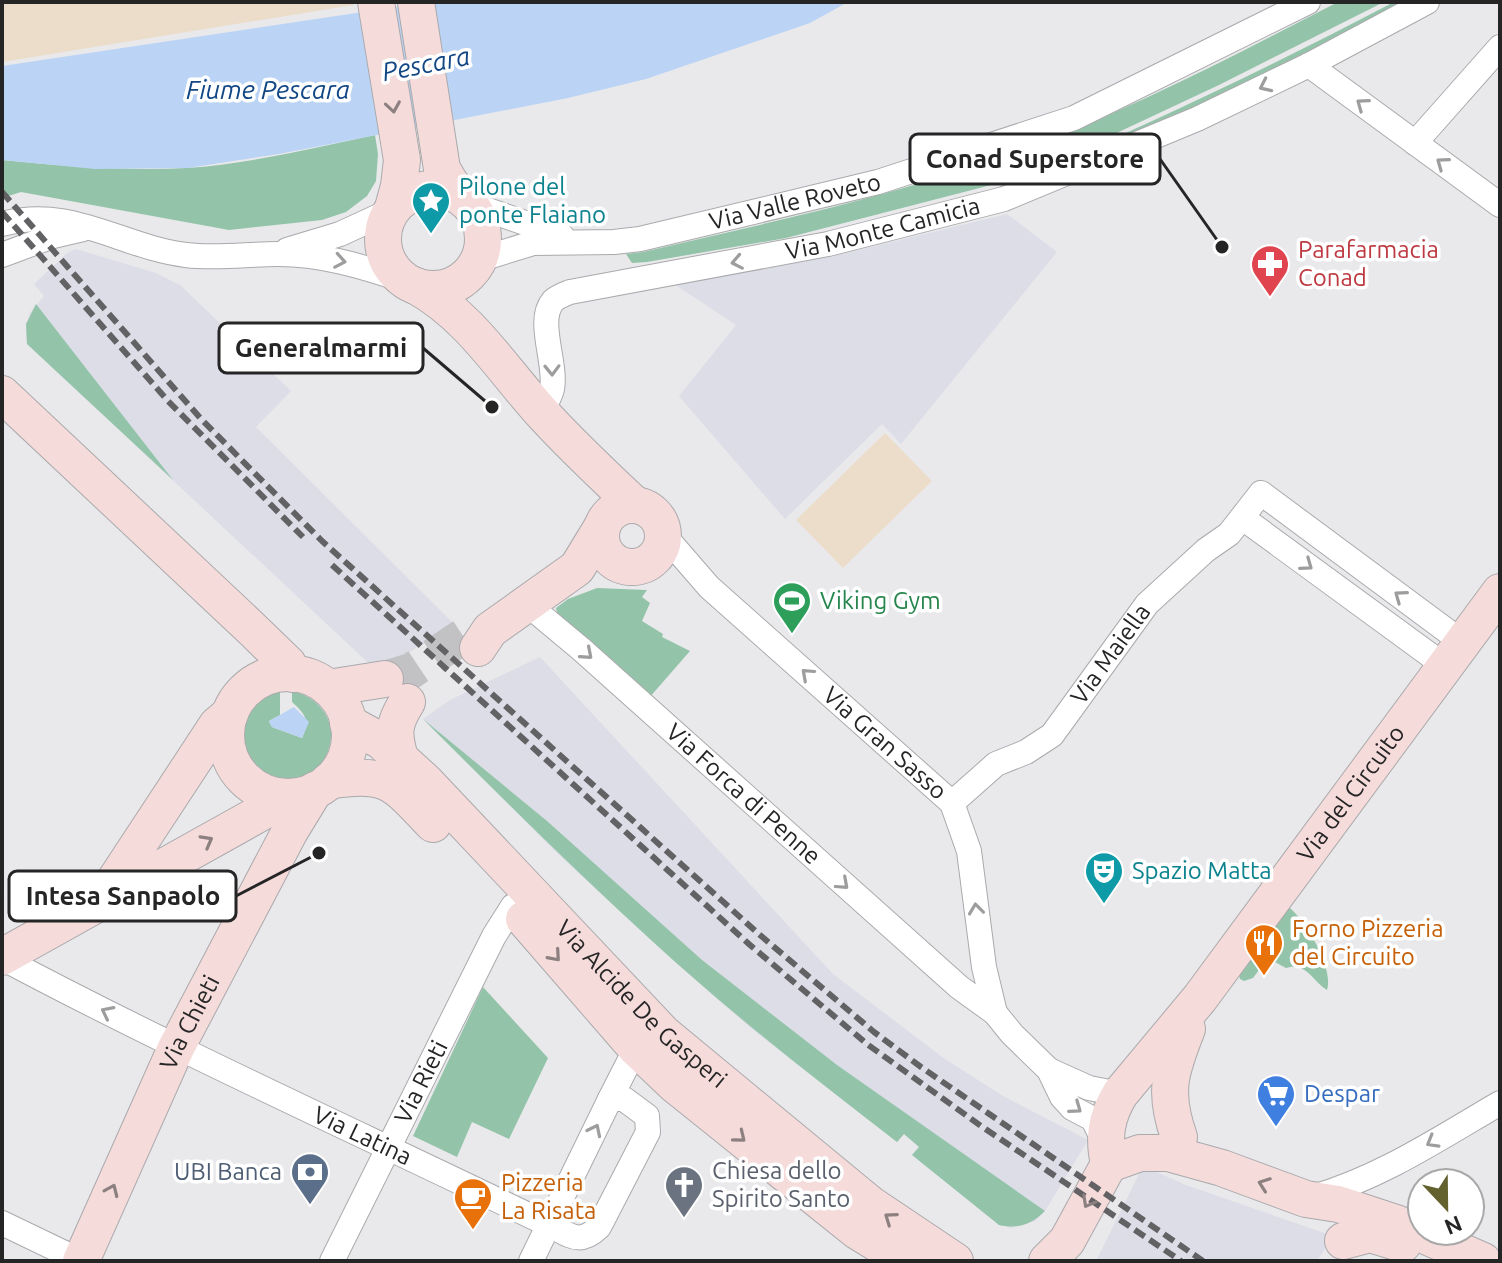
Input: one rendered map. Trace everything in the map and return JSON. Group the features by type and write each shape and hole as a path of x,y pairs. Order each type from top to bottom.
{"main road":[{"path":"376,2 402,160 399,186 382,232 388,264 410,283 445,304 476,335 584,458 617,514"},
{"path":"416,2 445,177 478,215 482,230 483,245 464,295 476,335"},
{"path":"391,210 409,194 430,188 451,192 468,203"},
{"path":"410,283 441,288 457,283 474,266"},
{"path":"2,394 288,664 293,674"},
{"path":"478,638 577,568 617,514 652,511 663,526 664,535 658,555 641,567 577,568"},
{"path":"617,514 604,550 620,565"},
{"name":"Via del Circuito","path":"1060,1254 1107,1154 1107,1123 1120,1094 1200,998 1500,592"},
{"path":"217,598 246,657 247,673 234,706 226,744 237,771 260,791 311,790"},
{"path":"2,957 102,900 311,790 339,769 349,739 348,723 337,698 312,678 293,674 263,679 217,725 102,900"},
{"path":"328,688 396,691 394,736 400,758"},
{"name":"Via Alcide De Gasperi","path":"348,723 381,741 400,758 674,1043 870,1204 955,1261"},
{"name":"Via Alcide De Gasperi","path":"311,790 372,776 389,784 411,801 513,906 636,1048 675,1085 857,1231 906,1261"},
{"name":"Via Chieti","path":"81,1261 176,1048 311,790"},
{"name":"Via del Circuito","path":"1174,1145 1169,1083 1173,1065 1200,998"},
{"path":"1120,1094 1151,1105 1174,1145"},
{"path":"1107,1154 1140,1153 1174,1145 1190,1149 1222,1168 1306,1199 1338,1204 1396,1223 1483,1261"},
{"path":"1306,1199 1327,1217 1337,1251 1370,1234 1459,1261"}],"street":[{"name":"Via Valle Roveto","path":"474,266 533,243 640,239 878,182 1074,118 1308,2"},
{"name":"Via Monte Camicia","path":"541,412 552,387 552,358 546,316 554,301 570,292 828,244 1004,199 1197,119 1309,65 1427,2"},
{"path":"1415,143 1500,47"},
{"path":"1309,65 1500,205"},
{"name":"Via Valle Roveto","path":"468,203 583,242"},
{"path":"275,254 340,234 391,210"},
{"path":"2,224 37,218 93,227 145,246 183,255 275,254 347,262 410,283"},
{"path":"2,255 53,236 93,227"},
{"name":"Via Maiella","path":"952,803 996,764 1026,752 1052,735 1147,604 1206,550 1229,534 1244,519 1261,493 1454,654"},
{"path":"1244,519 1454,654"},
{"name":"Via Gran Sasso","path":"664,535 709,587 952,803 969,851 984,967 995,1013"},
{"name":"Via Forca di Penne","path":"527,604 959,987 995,1013 1049,1070 1062,1097 1072,1108 1093,1119 1107,1154"},
{"name":"Via Rieti","path":"332,1261 494,936 513,906"},
{"name":"Via Latina","path":"2,957 176,1048 579,1239 589,1237 599,1227 648,1132"},
{"path":"959,987 976,984 984,967"},
{"path":"531,1261 636,1048"},
{"name":"Via Forca di Penne","path":"1049,1070 1089,1088 1120,1094"},
{"path":"648,1132 675,1085"},
{"path":"610,1099 624,1099 647,1116 648,1132"},
{"path":"1306,1199 1336,1190 1401,1160 1500,1103"},
{"path":"2,1223 81,1261"}],"shaded area":[{"path":"2,2 353,2 354,5 2,62"},
{"path":"1007,214 1057,252 901,444 882,424 785,519 679,396 736,325 674,284 842,254"},
{"path":"76,249 156,273 180,285 291,391 256,427 455,625 377,671 27,344 29,314 44,296 34,284 67,253"},
{"path":"885,433 932,481 843,568 796,520"},
{"path":"540,657 833,974 945,1059 1003,1096 1088,1140 1045,1211 1035,1221 1012,1228 999,1225 912,1155 919,1147 904,1134 897,1142 753,1030 557,853 423,719 450,700"},
{"path":"1143,1166 1186,1185 1333,1236 1317,1261 1096,1261"}],"green space":[{"path":"1338,2 1384,2 1091,145 995,184 786,238 647,262 632,263 626,254 824,209 1002,157 1131,105"},
{"path":"1394,2 1404,2 1218,99 1005,189 997,188 1198,100"},
{"path":"375,135 378,154 376,181 367,196 346,212 322,220 229,230 21,192 2,198 2,160 94,167 187,168 257,159"},
{"path":"36,304 173,480 27,344 26,324"},
{"path":"597,588 647,590 642,597 650,603 642,621 663,634 662,637 690,651 649,698 557,613 556,608 568,599"},
{"path":"280,691 280,715 269,721 272,727 302,738 305,718 292,702 292,691 319,705 331,731 328,751 318,767 303,777 282,781 265,776 251,765 243,749 241,731 246,714 258,700"},
{"path":"423,719 547,821 702,960 837,1065 1045,1211 1024,1225 999,1225 912,1155 919,1147 904,1134 897,1142 772,1044 681,967 564,859"},
{"path":"1290,908 1318,946 1327,970 1327,990 1304,970 1286,968 1273,961 1265,962 1253,978 1240,979 1238,971"},
{"path":"483,987 548,1058 509,1139 472,1122 457,1157 413,1136"}],"water":[{"name":"Fiume Pescara","path":"430,2 848,2 810,23 646,79 568,98 279,154 188,168 95,169 2,160 2,66"},
{"path":"294,707 309,722 302,738 272,727 269,721"}],"tunnel":[{"path":"385,679 411,671 465,635"}],"railway":[{"path":"2,192 202,420 322,541 760,935 874,1032 921,1067 1203,1261"},
{"path":"2,212 168,401 303,537"},
{"path":"332,565 750,945 867,1044 981,1126 1181,1261"}],"place":[{"name":"Pilone del ponte Flaiano","path":"431,235"},
{"name":"Conad Superstore","path":"1222,247"},
{"name":"Parafarmacia Conad","path":"1270,298"},
{"name":"Generalmarmi","path":"492,407"},
{"name":"Viking Gym","path":"792,635"},
{"name":"Intesa Sanpaolo","path":"319,853"},
{"name":"Spazio Matta","path":"1104,905"},
{"name":"Forno Pizzeria del Circuito","path":"1264,977"},
{"name":"Despar","path":"1276,1128"},
{"name":"UBI Banca","path":"310,1206"},
{"name":"Chiesa dello Spirito Santo","path":"684,1219"},
{"name":"Pizzeria La Risata","path":"473,1231"}],"water label":[{"name":"Pescara","path":"426,64"}]}
